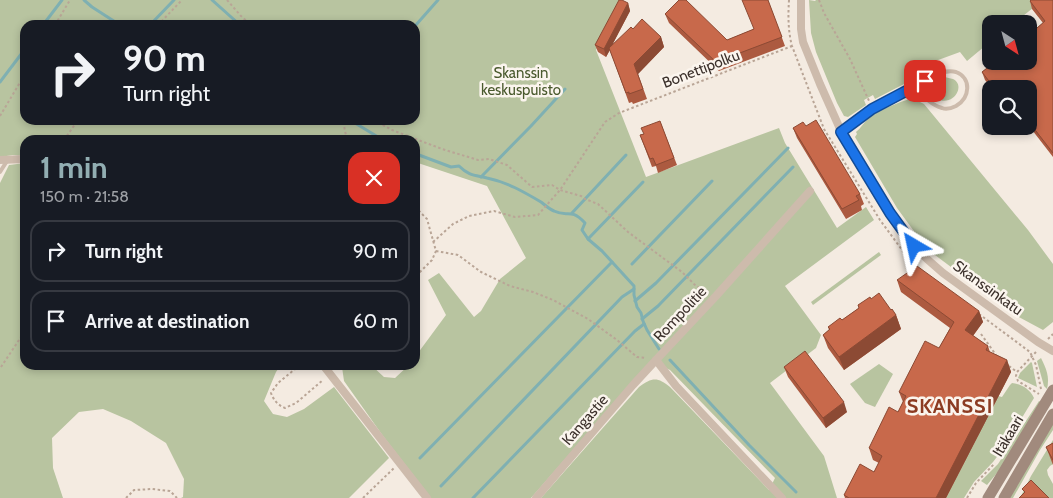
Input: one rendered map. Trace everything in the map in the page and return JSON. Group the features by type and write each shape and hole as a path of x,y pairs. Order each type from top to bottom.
{"street":[{"name":"Skanssinkatu","path":"802,0 801,29 803,42 841,132 890,213 914,246 943,273 1053,351"},
{"path":"4,160 20,159"},
{"name":"Rompolitie","path":"782,498 676,386 656,360 810,191"},
{"name":"Kangastie","path":"536,498 656,360"},
{"path":"327,370 427,498"},
{"name":"Itäkaari","path":"988,498 1053,390"},
{"name":"Itäkaari","path":"1004,498 1053,414"}],"lane":[{"path":"841,132 872,109 937,74 945,71 955,72 961,76 968,91 966,98 959,104 943,109 929,101 914,87"},
{"path":"0,172 4,160"}],"path":[{"path":"58,20 70,0"},
{"path":"163,20 182,0"},
{"path":"227,0 245,20"},
{"path":"819,0 824,13 858,75 872,109"},
{"name":"Bonettipolku","path":"433,242 453,224 469,216 494,211 515,217 538,216 560,190 605,122 619,113 792,46"},
{"path":"0,116 20,82"},
{"path":"383,125 405,135"},
{"path":"420,141 478,160 489,159 507,165 532,187 552,185 560,190 581,196 598,204 628,232 682,272 696,286 716,296"},
{"path":"420,212 427,219 436,251 432,260 420,271"},
{"path":"436,251 458,255 480,272 510,286 553,300 588,320 617,340 637,357 656,360"},
{"path":"981,334 1001,360"},
{"path":"0,367 20,338"},
{"path":"1033,356 1017,372 1016,376 1018,381 1039,394"},
{"path":"1006,364 1017,372"},
{"path":"294,370 278,382 272,393 273,399 285,408 296,403 331,374"},
{"path":"1036,400 1041,390"},
{"path":"967,498 976,483 996,462"},
{"path":"363,498 400,463"},
{"path":"126,498 134,490 152,489 170,491 177,498"}],"green space":[{"name":"Skanssin keskuspuisto","path":"0,0 621,0 596,50 646,177 779,128 785,143 837,228 866,207 874,220 785,286 821,335 816,348 770,383 824,456 837,498 541,498 639,387 651,380 662,381 670,387 769,490 775,478 670,370 651,361 531,498 431,498 383,436 344,381 342,370 376,370 384,377 395,378 404,370 420,370 420,350 446,315 428,280 439,273 474,317 481,311 500,279 526,258 487,186 420,164 420,135 20,135 20,156 0,157"},
{"path":"809,0 1043,0 1024,15 982,15 982,48 967,61 960,52 930,63 909,77 904,84 875,99 873,95 864,100 866,105 848,117 844,116 837,103 816,52 811,33"},
{"path":"945,77 957,82 958,90 953,98 943,101 932,96 929,87 933,82"},
{"path":"912,98 924,104 1028,230 1053,264 1053,322 1043,330 1015,315 927,249 897,208 855,137 856,132 874,114"},
{"path":"20,164 20,370 277,370 264,401 273,414 287,417 304,409 334,387 389,458 349,498 181,498 183,497 184,479 166,443 131,421 103,409 79,412 52,438 53,468 63,498 0,498 0,183 9,165"},
{"path":"879,252 881,255 813,305 811,302"},
{"path":"1041,358 1048,377 1047,389 1044,386 1037,361"},
{"path":"1031,362 1037,387 1018,378 1020,373"},
{"path":"879,364 893,374 875,407 865,403 850,384"},
{"path":"1012,383 1019,384 1025,388 1034,398 1003,449 974,482 964,498 946,498 998,396 1002,397"},
{"path":"1039,401 1042,403 1002,467 987,485 981,481 998,464"},
{"path":"1053,421 1053,430 1013,498 1007,498"},
{"path":"1053,440 1053,464 1047,470 1053,484 1053,498 1020,498 1031,476"}],"building":[{"path":"619,0 628,3 604,49 595,45"},
{"path":"679,0 686,0 727,40 754,29 742,0 768,0 782,37 716,62 665,14"},
{"path":"1053,0 1053,153 1037,132 1037,80 988,80 982,72 985,70 1038,70 1038,27 1045,21 1030,1"},
{"path":"642,19 661,37 634,64 643,89 629,94 629,92 626,93 609,48 631,27 633,29"},
{"path":"816,120 860,194 856,196 859,200 842,209 793,128 803,122 806,126"},
{"path":"660,121 674,158 656,165 653,158 650,159 640,135 644,134 641,128"},
{"path":"917,266 979,311 965,330 988,346 986,350 1007,360 936,498 849,498 844,495 860,464 874,472 882,456 869,448 889,407 898,412 906,396 899,392 925,341 939,348 954,322 897,280"},
{"path":"879,293 896,315 839,357 823,335 830,329 828,327 840,318 842,320 859,308 858,305"},
{"path":"805,351 844,402 823,418 784,367"},
{"path":"1053,443 1053,460 1046,447"},
{"path":"1031,480 1049,498 1019,498 1025,492 1022,489"}],"waterway":[{"path":"47,20 62,0"},
{"path":"84,0 112,20"},
{"path":"155,20 174,0"},
{"path":"212,0 234,20"},
{"path":"420,20 438,0"},
{"path":"0,82 20,56"},
{"path":"481,177 565,89"},
{"path":"358,125 375,135"},
{"path":"635,301 656,283 788,148"},
{"path":"420,155 451,167 459,166 472,175 501,182 541,202 552,210 563,214 576,215 580,218 585,223 582,230 588,239 602,251 634,286 637,307 647,330 659,349"},
{"path":"572,213 626,155"},
{"path":"642,319 658,306 793,167"},
{"path":"632,264 712,181"},
{"path":"588,239 643,182"},
{"path":"420,458 612,262"},
{"path":"441,486 622,297 634,289"},
{"path":"473,498 635,331 644,324"},
{"path":"670,360 749,445 796,492"}],"district":[{"name":"SKANSSI","path":"950,406"}],"route":[{"path":"914,246 890,213 841,132 872,109 925,81"}]}
